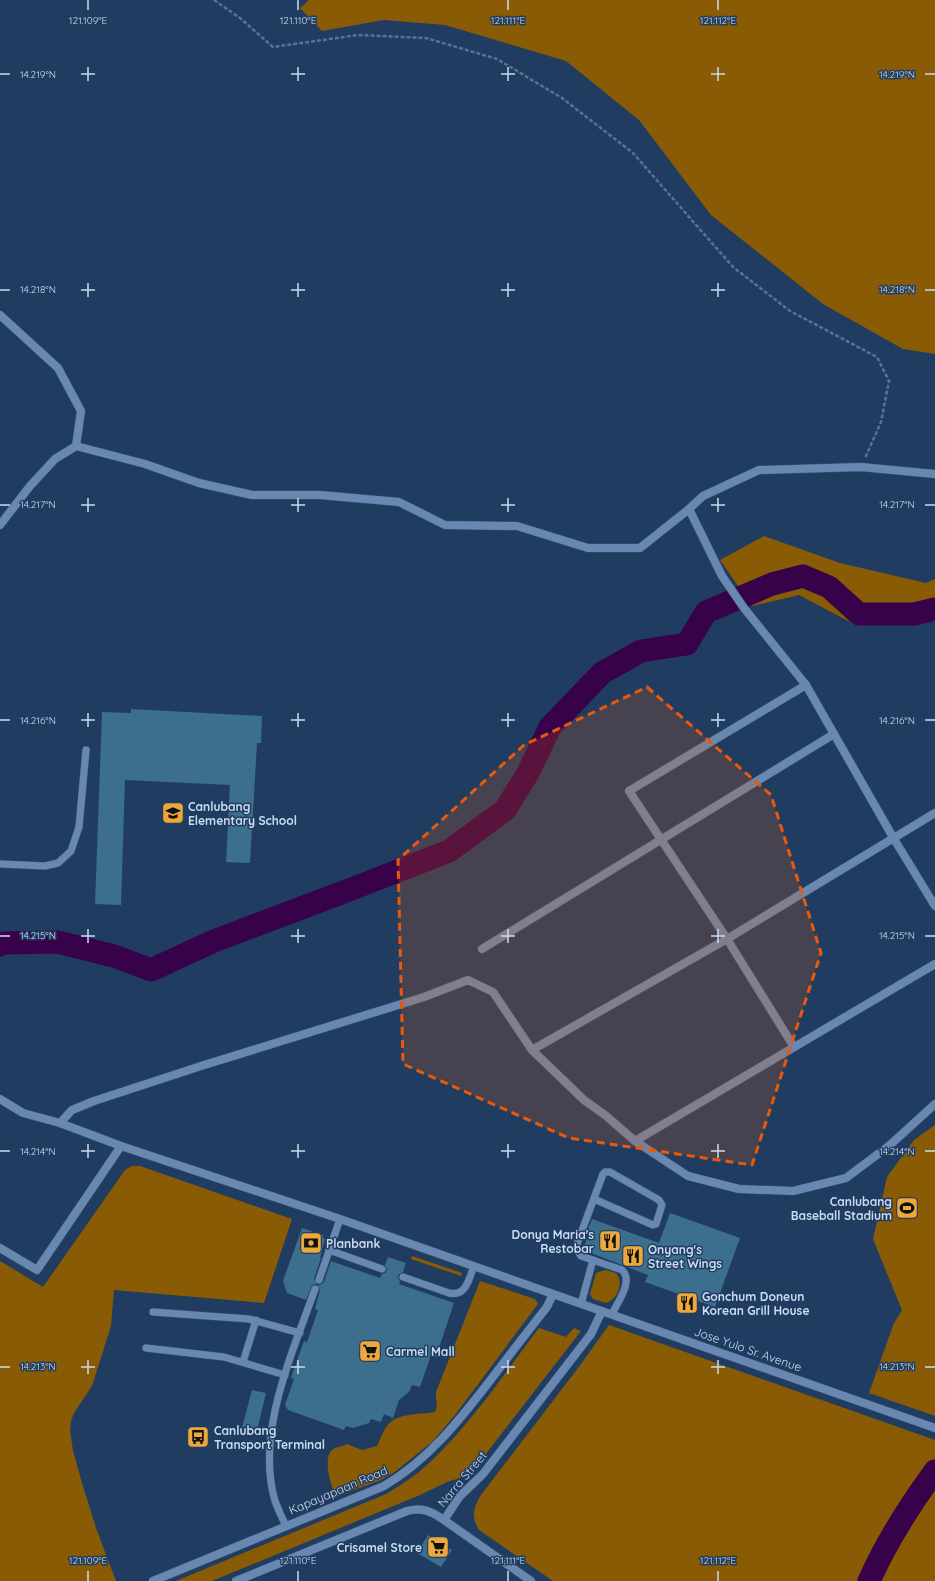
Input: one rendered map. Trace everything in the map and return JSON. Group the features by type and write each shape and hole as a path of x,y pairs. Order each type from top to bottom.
{"street":[{"path":"0,315 58,368 81,411 76,446"},
{"path":"0,525 30,486 55,459 76,446 145,464 199,483 252,495 320,495 399,502 445,525 517,526 588,548 640,548 703,496 759,470 861,467 935,474"},
{"path":"689,509 722,576 744,608 806,685 894,839 935,906"},
{"path":"794,1047 727,939 629,791 806,685"},
{"path":"482,949 834,734"},
{"path":"532,1050 727,939 935,813"},
{"path":"635,1141 935,964"},
{"path":"60,1123 72,1110 94,1101 201,1066 424,997 468,980 493,992 532,1050 584,1100 605,1115 635,1141 688,1176 739,1189 793,1191 846,1178 890,1145 935,1104"},
{"name":"Jose Yulo Sr. Avenue","path":"0,1099 23,1113 60,1123 121,1146 340,1219 935,1428"},
{"path":"0,1248 37,1270 121,1146"},
{"name":"Kapayapaan Road","path":"153,1581 384,1486 409,1470 446,1436 546,1307 553,1294"},
{"name":"Narra Street","path":"238,1581 407,1511 426,1509 444,1520 460,1496 483,1474 591,1334 602,1311"},
{"path":"444,1520 531,1581"}],"lane":[{"path":"0,864 45,866 58,862 71,851 79,827 86,750"},
{"path":"594,1199 653,1225 656,1224 662,1204 659,1200 607,1171 603,1174 594,1199 577,1248 581,1256 622,1270 626,1276 624,1290 612,1314"},
{"path":"318,1280 340,1219"},
{"path":"329,1250 382,1269"},
{"path":"581,1304 593,1260"},
{"path":"403,1276 449,1293 457,1294 466,1287 474,1266"},
{"path":"286,1526 273,1493 270,1458 271,1435 285,1375 315,1289"},
{"path":"153,1312 256,1320 300,1333"},
{"path":"243,1362 256,1320"},
{"path":"146,1348 209,1355 243,1362 285,1375"}],"path":[{"path":"214,0 240,18 272,47 358,35 426,38 497,59 562,98 633,153 732,266 790,311 877,357 889,381 881,422 861,467"}],"highlighted area":[{"path":"647,687 771,795 821,953 752,1165 569,1138 403,1064 398,860 524,745"}],"shaded area":[{"path":"309,0 935,0 935,354 903,349 823,304 711,215 639,120 566,61 445,25 384,20 322,31 300,8"},
{"path":"764,536 840,563 926,583 935,579 935,621 854,624 799,595 752,606 720,560"},
{"name":"Canlubang Baseball Stadium","path":"935,1125 935,1416 869,1393 894,1323 902,1310 873,1239 887,1177 914,1140"},
{"path":"132,1166 140,1166 292,1219 264,1303 114,1290 111,1326 92,1386 74,1413 70,1430 73,1451 82,1483 96,1528 116,1581 0,1581 0,1261 43,1287 125,1170"},
{"path":"412,1256 462,1273 461,1276 411,1259"},
{"path":"605,1270 616,1273 620,1281 617,1294 606,1303 593,1299 590,1294 596,1273"},
{"path":"480,1281 535,1299 538,1304 455,1415 433,1441 396,1471 381,1480 335,1497 328,1466 329,1454 332,1450 347,1444 362,1450 377,1446 386,1428 397,1418 435,1412 437,1406 436,1392"},
{"path":"609,1325 935,1440 935,1581 553,1581 479,1530 476,1525 474,1512 481,1495"},
{"path":"539,1328 566,1337 574,1328 581,1331 478,1464 460,1478 447,1482 420,1495 212,1581 176,1581 386,1494 411,1478 436,1457 468,1422"}],"building":[{"path":"131,709 262,716 261,743 257,743 250,863 226,862 230,785 125,780 121,905 95,904 102,712 131,713"},
{"path":"670,1213 740,1238 715,1307 645,1282 648,1275 583,1250 588,1235 586,1234 592,1219 659,1243"},
{"path":"302,1228 323,1235 323,1238 325,1239 314,1279 317,1284 312,1285 306,1300 287,1293 283,1281"},
{"path":"388,1257 406,1263 403,1272 398,1275 400,1281 399,1284 454,1303 436,1357 431,1355 420,1387 412,1385 409,1392 399,1400 393,1418 384,1414 381,1422 371,1419 369,1423 353,1428 346,1426 344,1430 288,1410 285,1405 294,1379 291,1378 304,1341 307,1342 318,1310 315,1309 320,1290 317,1285 324,1282 331,1261 380,1278 387,1270 385,1265"},
{"path":"252,1390 266,1393 256,1435 241,1431"},
{"path":"428,1535 452,1550 441,1567 417,1553"}],"waterway":[{"path":"0,945 4,943 58,942 114,956 151,970 214,941 449,851 505,810 528,773 550,727 602,673 641,651 687,644 706,612 772,584 803,576 829,587 859,614 914,614 935,609"},
{"path":"869,1581 899,1524 935,1471"}],"place":[{"name":"Canlubang Elementary School","path":"173,813"},
{"name":"Canlubang Baseball Stadium","path":"907,1208"},
{"name":"Donya Maria's Restobar","path":"610,1241"},
{"name":"Planbank","path":"311,1243"},
{"name":"Onyang's Street Wings","path":"633,1256"},
{"name":"Gonchum Doneun Korean Grill House","path":"687,1303"},
{"name":"Carmel Mall","path":"370,1351"},
{"name":"Canlubang Transport Terminal","path":"198,1437"},
{"name":"Crisamel Store","path":"438,1547"}]}
